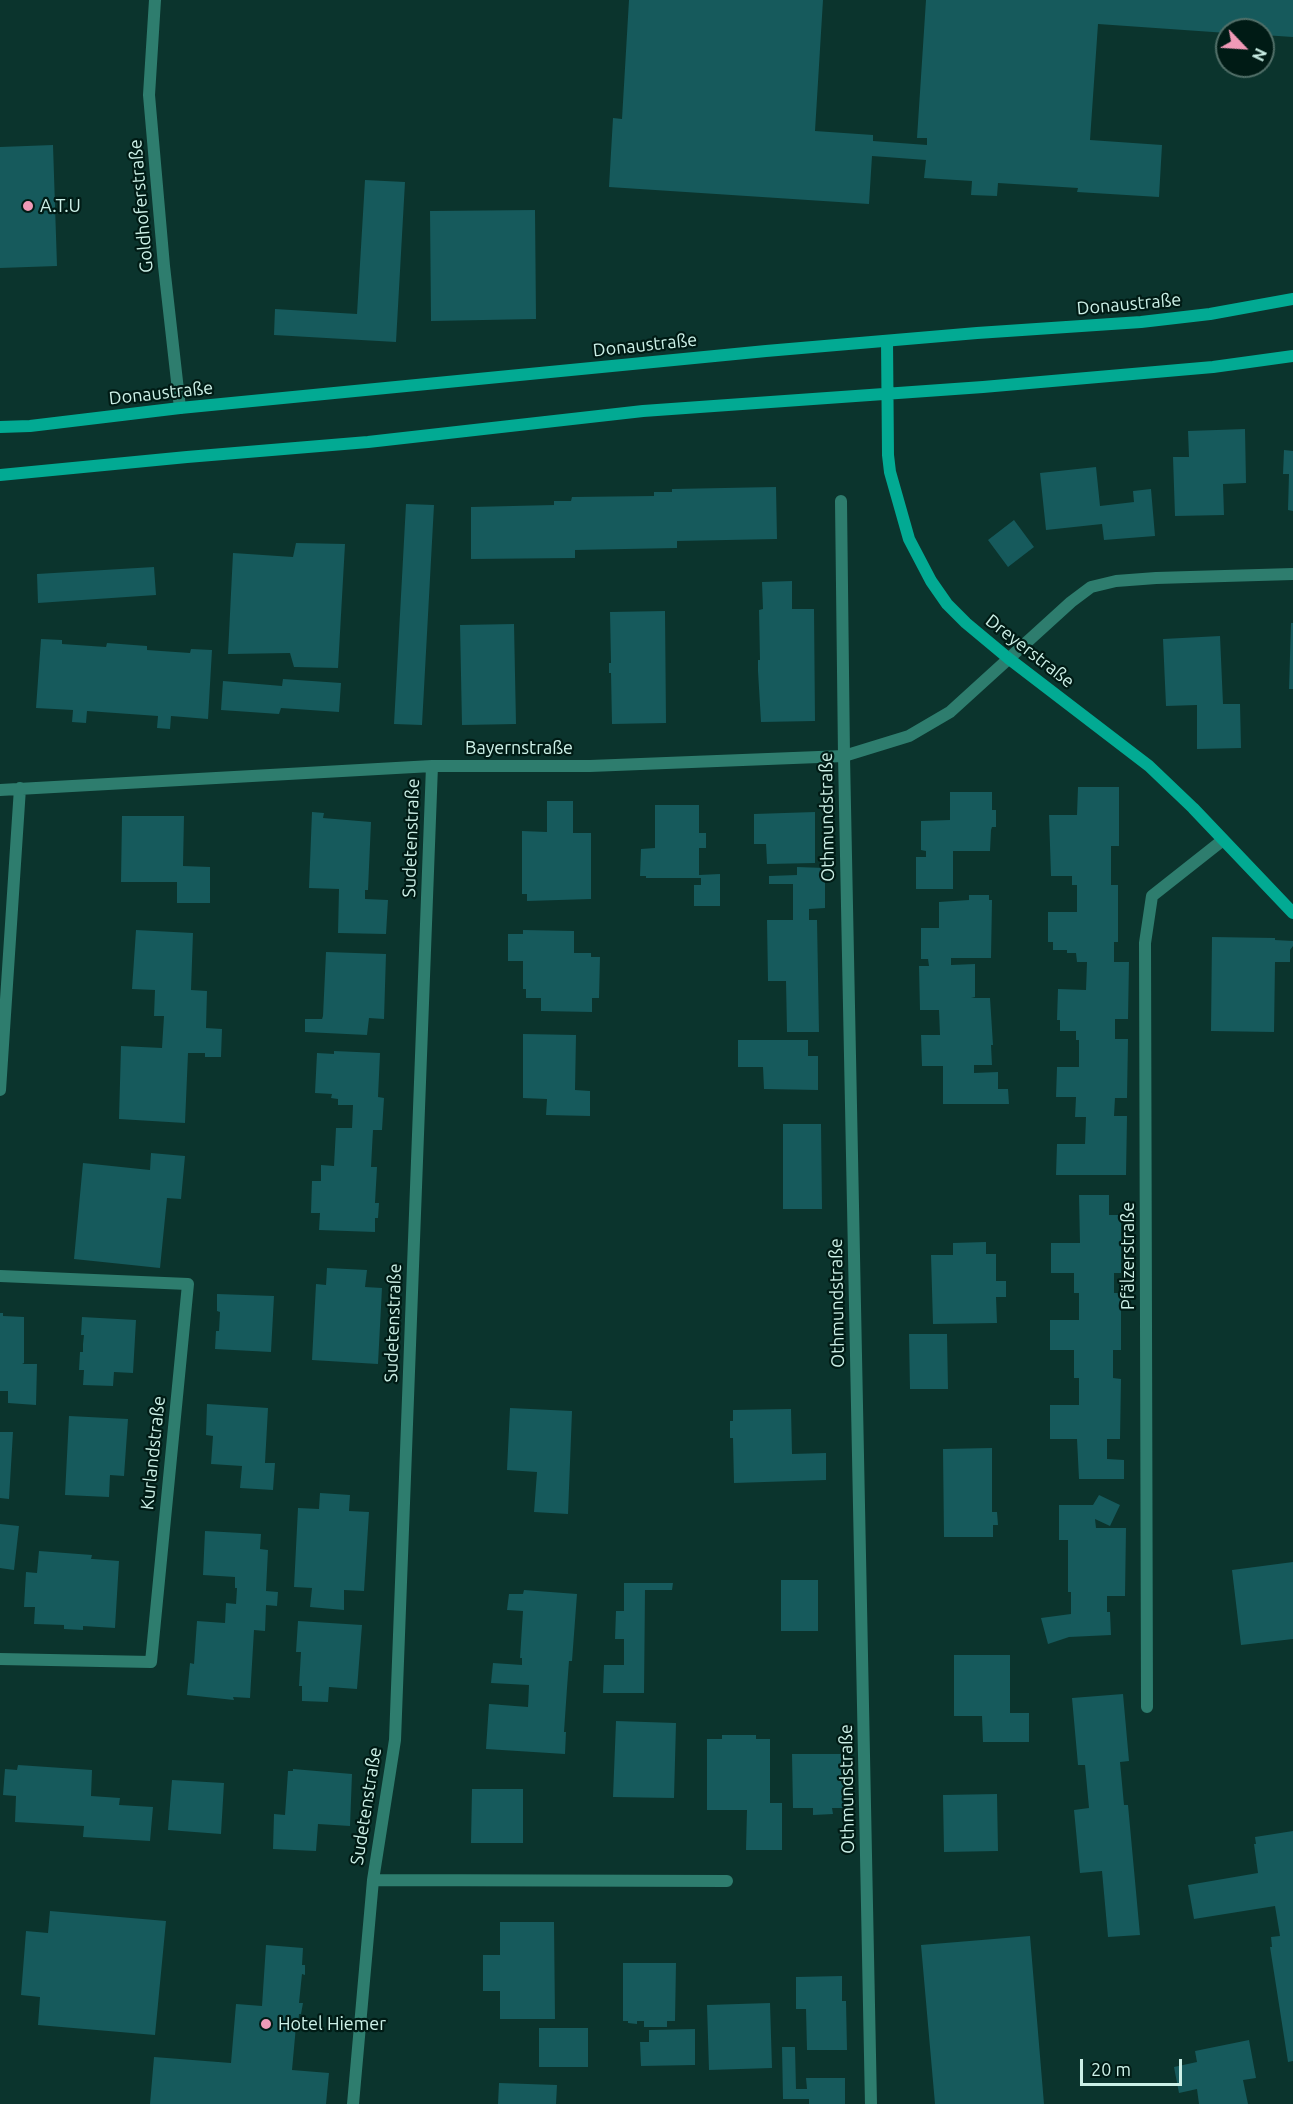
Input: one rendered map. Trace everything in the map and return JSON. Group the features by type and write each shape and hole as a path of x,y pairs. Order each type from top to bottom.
{"street":[{"name":"Goldhoferstraße","path":"155,0 149,95 165,277 180,408"},
{"name":"Donaustraße","path":"0,427 30,426 180,408 766,351 1140,322 1210,314 1293,299"},
{"name":"Dreyerstraße","path":"887,341 890,472 909,539 931,581 947,604 1008,658 1149,766 1293,913"},
{"path":"0,475 368,442 643,411 888,395 1129,375 1293,357"},
{"name":"Othmundstraße","path":"841,501 871,2104"},
{"name":"Bayernstraße","path":"0,790 432,766 590,766 844,756 909,736 950,712 1071,602 1091,587 1116,580 1293,574"},
{"name":"Sudetenstraße","path":"353,2104 373,1880 394,1740 432,766"},
{"path":"0,1090 20,788"},
{"name":"Pfälzerstraße","path":"1147,1707 1145,943 1152,896 1223,840"},
{"name":"Kurlandstraße","path":"0,1276 188,1284 151,1662 0,1659"},
{"name":"Sudetenstraße","path":"373,1880 728,1881"}],"building":[{"path":"629,0 823,0 815,131 873,135 873,141 927,145 927,138 917,138 926,0 1293,0 1293,37 1275,36 1275,18 1215,18 1215,32 1098,24 1090,140 1162,145 1159,197 1077,192 1078,188 998,183 997,196 971,195 972,181 924,178 926,160 872,156 869,204 609,187 613,118 622,119"},
{"name":"A.T.U","path":"53,145 57,266 0,268 0,147"},
{"path":"365,180 405,182 396,342 274,335 275,309 357,314"},
{"path":"535,210 536,319 431,321 430,211"},
{"path":"1245,429 1246,483 1223,484 1224,515 1175,516 1173,457 1189,457 1188,431"},
{"path":"1284,450 1293,451 1293,511 1288,510 1289,474 1283,474"},
{"path":"1096,467 1100,506 1134,502 1133,491 1151,489 1155,536 1104,540 1102,524 1046,530 1040,473"},
{"path":"776,487 777,539 677,541 677,548 575,550 575,558 471,559 471,507 554,505 554,501 571,501 572,497 654,496 654,492 672,492 672,489"},
{"path":"406,504 434,505 422,725 394,724"},
{"path":"1014,520 1034,547 1008,567 988,540"},
{"path":"296,543 345,544 338,668 294,667 290,653 228,654 233,553 293,557"},
{"path":"154,567 156,595 38,603 37,574"},
{"path":"792,581 792,609 814,609 815,721 761,722 758,660 760,660 759,610 763,609 762,582"},
{"path":"665,611 666,723 612,724 611,673 609,673 609,663 611,663 610,612"},
{"path":"1291,623 1293,623 1293,689 1289,689"},
{"path":"514,624 516,724 462,725 460,625"},
{"path":"1220,636 1223,704 1240,704 1241,748 1197,749 1197,705 1166,706 1163,639"},
{"path":"41,639 62,640 62,644 106,647 107,643 147,646 147,650 190,653 191,649 212,650 208,719 171,716 170,729 157,728 158,716 87,711 86,723 72,722 73,710 36,708"},
{"path":"283,679 341,683 339,712 281,708 279,714 221,710 223,681 282,686"},
{"path":"1078,787 1119,787 1119,846 1111,846 1111,885 1118,885 1118,942 1114,942 1114,962 1129,962 1128,1019 1115,1019 1115,1039 1128,1039 1127,1098 1115,1098 1114,1116 1127,1116 1126,1175 1056,1175 1057,1144 1085,1144 1086,1117 1075,1117 1076,1097 1056,1097 1057,1067 1079,1067 1079,1040 1076,1040 1076,1031 1060,1031 1060,1020 1057,1020 1058,989 1086,990 1087,962 1077,962 1076,953 1067,953 1067,950 1053,950 1053,942 1048,942 1048,912 1077,912 1077,885 1072,885 1072,876 1051,876 1049,815 1077,815"},
{"path":"950,792 992,792 992,810 996,810 996,827 992,827 991,830 990,851 953,851 953,889 916,889 916,857 926,857 926,851 921,850 921,821 950,820"},
{"path":"547,801 573,801 573,833 591,833 591,899 527,901 527,894 522,894 522,831 547,832"},
{"path":"655,805 699,805 699,833 706,833 706,848 699,848 699,875 720,874 720,906 694,906 694,885 701,885 701,878 646,878 646,876 640,876 641,849 655,848"},
{"path":"312,812 324,813 323,818 371,822 368,890 365,890 365,899 388,900 386,934 338,933 339,889 309,888"},
{"path":"815,812 815,863 767,864 766,844 754,844 754,814"},
{"path":"122,816 184,816 183,866 210,867 210,903 177,903 177,882 121,882"},
{"path":"797,867 825,868 825,908 809,909 809,920 817,920 819,1032 787,1032 786,981 768,981 767,920 793,920 793,884 769,884 769,876 797,875"},
{"path":"969,895 989,895 989,900 992,900 991,958 951,958 951,965 975,964 975,997 971,998 990,998 992,1065 974,1065 974,1073 998,1072 998,1089 1008,1089 1009,1104 943,1104 943,1066 922,1066 921,1035 940,1035 939,1010 920,1010 919,966 929,966 928,959 921,959 921,928 939,928 939,902 969,900"},
{"path":"136,930 193,933 191,990 207,991 206,1028 222,1029 221,1057 205,1057 205,1053 188,1053 185,1123 119,1119 121,1046 162,1048 164,1016 154,1016 155,990 132,989"},
{"path":"523,930 574,931 574,953 591,953 591,957 600,957 599,998 592,998 592,1012 541,1011 541,998 526,998 526,989 523,989 523,961 508,961 508,934 523,934"},
{"path":"1212,937 1275,938 1275,940 1293,941 1290,962 1275,962 1274,1032 1211,1031"},
{"path":"326,952 386,954 384,1019 369,1018 367,1035 305,1032 305,1019 322,1019 323,1016"},
{"path":"523,1034 576,1035 575,1090 590,1091 590,1116 546,1115 547,1099 523,1098"},
{"path":"738,1040 808,1040 808,1056 818,1056 818,1090 764,1089 763,1067 738,1067"},
{"path":"334,1051 380,1053 378,1097 384,1098 382,1130 373,1130 371,1167 377,1167 375,1203 379,1203 378,1218 375,1218 375,1232 319,1230 320,1213 311,1213 312,1181 321,1181 321,1165 334,1166 336,1128 352,1128 353,1105 338,1105 338,1099 331,1098 332,1094 315,1093 317,1053 334,1054"},
{"path":"783,1124 821,1124 822,1209 783,1209"},
{"path":"151,1153 185,1156 181,1199 167,1198 160,1268 74,1259 83,1163 150,1170"},
{"path":"1079,1195 1109,1195 1109,1215 1121,1215 1121,1273 1114,1273 1114,1293 1121,1293 1121,1350 1113,1350 1113,1378 1121,1379 1120,1439 1107,1439 1107,1459 1124,1460 1124,1479 1079,1479 1077,1439 1050,1439 1050,1405 1079,1405 1079,1378 1074,1378 1074,1350 1050,1350 1050,1320 1079,1320 1079,1293 1074,1293 1074,1273 1051,1273 1051,1243 1080,1243"},
{"path":"986,1242 986,1254 996,1254 996,1281 1006,1281 1006,1297 996,1297 997,1323 933,1324 931,1255 953,1255 953,1243"},
{"path":"327,1268 367,1270 365,1287 382,1288 378,1364 312,1360 316,1284 326,1285"},
{"path":"217,1294 274,1296 271,1352 215,1349 220,1312 217,1311"},
{"path":"0,1313 3,1313 3,1316 24,1317 24,1363 22,1364 37,1364 36,1405 8,1403 8,1391 0,1391"},
{"path":"82,1317 136,1320 133,1373 114,1372 113,1386 83,1385 84,1370 79,1370 84,1335 81,1335"},
{"path":"909,1334 947,1334 948,1389 910,1389"},
{"path":"207,1404 268,1408 265,1463 275,1463 273,1490 240,1488 242,1466 211,1464 213,1436 206,1435"},
{"path":"510,1408 572,1411 568,1514 534,1512 537,1472 507,1470"},
{"path":"791,1409 792,1454 826,1453 826,1480 734,1483 733,1438 730,1438 730,1421 733,1421 733,1410"},
{"path":"69,1416 128,1419 124,1476 110,1475 109,1497 65,1495"},
{"path":"0,1432 13,1432 9,1499 0,1498"},
{"path":"992,1448 992,1512 997,1512 998,1525 993,1525 993,1537 944,1537 943,1449"},
{"path":"320,1493 350,1495 349,1511 369,1512 364,1591 344,1590 344,1610 310,1607 312,1588 294,1587 298,1508 319,1509"},
{"path":"1099,1495 1120,1505 1110,1526 1095,1519 1096,1528 1126,1528 1125,1596 1107,1596 1111,1635 1069,1637 1048,1644 1041,1618 1071,1614 1071,1592 1068,1592 1068,1540 1059,1540 1059,1505 1093,1505"},
{"path":"0,1524 19,1526 14,1570 0,1568"},
{"path":"205,1531 261,1534 260,1549 268,1550 266,1591 278,1592 277,1606 266,1605 265,1631 254,1630 250,1698 233,1697 234,1700 187,1695 190,1663 194,1664 197,1621 225,1623 226,1603 236,1604 235,1577 203,1575"},
{"path":"39,1551 92,1555 91,1559 119,1561 115,1628 83,1626 83,1630 64,1629 64,1625 34,1624 35,1607 24,1607 26,1572 37,1573"},
{"path":"1293,1562 1293,1639 1241,1645 1232,1570"},
{"path":"781,1580 818,1580 818,1631 781,1631"},
{"path":"624,1583 673,1583 672,1590 645,1590 644,1693 603,1693 604,1665 624,1665 624,1639 615,1639 616,1611 624,1611"},
{"path":"524,1590 577,1594 572,1661 569,1661 564,1732 566,1732 565,1754 486,1749 489,1704 528,1707 529,1685 491,1683 493,1663 522,1665 522,1658 520,1658 523,1611 507,1610 509,1594 523,1594"},
{"path":"298,1621 362,1625 357,1689 329,1687 328,1702 302,1701 302,1686 299,1686 301,1652 296,1652"},
{"path":"954,1655 1010,1655 1010,1713 1029,1713 1029,1742 983,1742 982,1716 954,1716"},
{"path":"1123,1694 1129,1761 1120,1762 1124,1805 1128,1805 1140,1935 1108,1937 1102,1871 1080,1873 1074,1810 1089,1808 1085,1765 1078,1765 1072,1698"},
{"path":"616,1721 676,1723 674,1798 613,1797"},
{"path":"722,1735 756,1735 756,1739 770,1739 770,1803 782,1803 782,1850 746,1850 747,1810 707,1810 707,1739 722,1739"},
{"path":"792,1754 844,1754 844,1808 832,1808 833,1814 813,1815 813,1808 793,1808"},
{"path":"18,1765 92,1770 91,1796 120,1798 119,1805 153,1807 150,1841 83,1837 84,1826 15,1822 16,1796 3,1795 5,1769 17,1770"},
{"path":"293,1769 352,1774 350,1826 318,1824 316,1851 273,1849 274,1814 285,1815 288,1771 293,1771"},
{"path":"172,1780 224,1783 221,1834 168,1830"},
{"path":"472,1789 523,1789 523,1843 471,1843"},
{"path":"997,1794 998,1851 944,1852 943,1795"},
{"path":"1293,1831 1293,2061 1288,2062 1270,1947 1272,1947 1271,1937 1280,1936 1275,1906 1194,1919 1188,1885 1258,1873 1255,1837"},
{"path":"50,1911 166,1921 155,2035 38,2025 40,1997 21,1995 26,1931 48,1933"},
{"path":"500,1922 554,1922 555,2019 500,2019 500,1991 483,1991 483,1955 500,1955"},
{"path":"1030,1936 1044,2104 935,2104 921,1945"},
{"name":"Hotel Hiemer","path":"266,1945 303,1948 302,1965 305,1965 305,1975 302,1974 299,2003 303,2003 298,2027 296,2026 292,2070 329,2073 326,2104 150,2104 154,2057 231,2063 236,2004 262,2006"},
{"path":"623,1963 676,1963 675,2021 667,2021 667,2027 644,2027 644,2021 637,2021 637,2024 623,2021"},
{"path":"842,1976 842,2001 846,2001 847,2050 807,2050 806,2009 796,2009 796,1977"},
{"path":"770,2003 772,2068 709,2070 707,2005"},
{"path":"539,2028 588,2028 588,2067 539,2067"},
{"path":"695,2029 695,2065 641,2066 640,2042 649,2042 649,2030"},
{"path":"1249,2040 1256,2078 1243,2080 1248,2104 1199,2104 1197,2089 1179,2093 1174,2067 1197,2062 1195,2051"},
{"path":"782,2047 795,2047 796,2089 807,2089 806,2078 845,2078 845,2104 809,2104 809,2099 783,2099"},
{"path":"499,2083 557,2085 556,2104 498,2104"}],"place":[{"name":"A.T.U","path":"28,206"},
{"name":"Hotel Hiemer","path":"266,2024"}]}
